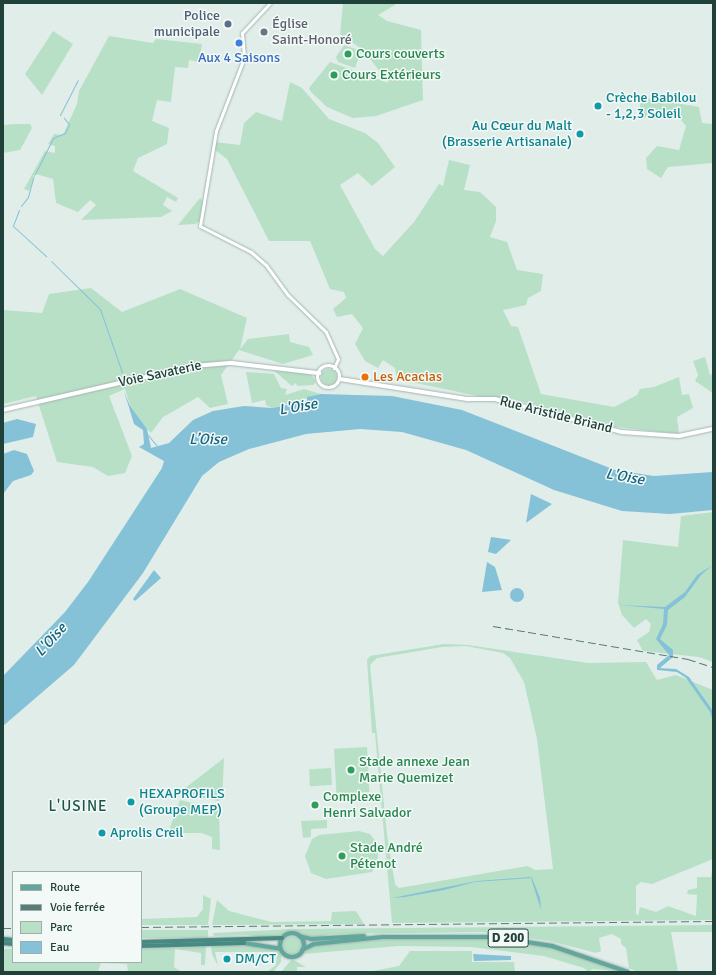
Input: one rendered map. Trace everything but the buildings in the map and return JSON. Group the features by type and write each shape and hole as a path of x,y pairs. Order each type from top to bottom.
{"highway":[{"path":"142,942 282,938"},
{"path":"142,946 244,943"}],"main road":[{"name":"Voie Savaterie","path":"3,410 194,366 232,362 320,373"},
{"path":"324,368 334,368 340,379 334,386 325,387 319,379 320,373 324,368"},
{"name":"Rue Aristide Briand","path":"340,379 468,399 495,399 622,432 679,436 713,429"},
{"path":"244,943 281,950 291,956 302,950 303,942 299,936 289,933 282,938 281,950"},
{"name":"D 200","path":"299,936 311,939 465,936 522,940 578,952 628,972"},
{"name":"D 200","path":"302,950 321,943 382,937"}],"street":[{"path":"270,3 245,27 241,37 244,58 214,138 205,211 200,226 214,232 260,259 288,295 326,332 338,359 334,368"}],"green space":[{"path":"343,3 398,3 378,15 387,21 421,30 423,100 376,116 353,118 327,107 311,92 309,88 330,62 389,83 363,50 340,34"},
{"path":"53,31 73,44 42,95 25,74"},
{"path":"109,36 153,43 156,39 202,44 199,62 189,60 188,68 175,67 171,102 157,100 152,121 169,128 167,144 138,158 133,171 178,198 176,202 167,197 163,205 172,211 161,217 81,220 96,205 90,200 78,212 56,203 53,179 36,174 29,191 24,189 45,151 55,153 55,146 48,144 54,134 63,135 77,104 79,91"},
{"name":"Cours couverts","path":"344,45 361,51 355,68 338,62 336,57"},
{"path":"290,82 302,88 329,119 365,133 378,143 395,167 372,186 358,173 340,185 375,249 383,256 414,222 439,184 443,186 449,160 470,165 464,190 480,192 496,207 496,221 490,237 507,242 517,270 543,274 541,291 528,298 526,305 503,310 511,326 518,327 541,394 614,407 637,395 640,389 654,387 679,377 682,395 689,394 693,408 677,417 679,434 607,426 509,398 507,394 505,398 482,397 397,379 395,368 383,360 378,368 365,361 355,344 363,328 352,314 337,317 333,309 346,298 344,292 330,289 310,241 269,241 227,159 215,150 215,142 240,145 244,123 256,112 282,121"},
{"path":"641,97 699,107 702,123 712,124 713,121 713,163 668,167 661,178 647,169 646,158 657,146 679,150 686,126 676,114 661,119 639,117"},
{"path":"30,124 32,128 20,150 3,153 3,125"},
{"path":"200,198 203,201 201,220 195,224 178,225"},
{"path":"91,288 122,312 180,289 247,318 240,349 248,339 289,334 290,342 309,347 313,355 283,364 239,350 221,375 228,404 210,408 198,397 163,417 151,433 133,415 125,389 109,396 132,456 125,473 108,476 93,467 57,462 36,396 3,404 3,310 42,313 49,294"},
{"path":"705,357 710,375 713,374 713,393 695,381 698,375 693,361"},
{"path":"329,369 335,371 337,377 335,383 329,385 323,383 321,377 323,371"},
{"path":"273,370 311,374 316,382 313,385 297,386 296,383 292,386"},
{"path":"246,372 274,374 281,388 287,389 285,395 304,389 321,394 272,408 266,405 265,400 252,403"},
{"path":"713,512 713,662 699,657 643,651 637,640 649,632 651,624 646,619 634,628 622,615 618,603 623,540 678,547 681,516"},
{"path":"444,644 468,645 588,663 646,662 657,680 676,675 713,690 713,859 652,884 641,882 636,886 636,913 638,916 640,907 656,912 668,906 696,916 697,895 687,894 688,890 697,888 697,877 711,877 713,865 713,920 392,923 375,733 372,733 367,660 370,656","holes":["466,646 503,653 510,658 524,682 537,739 553,869 535,870 528,866 399,888 395,884 387,835 370,665 377,658 442,647"]},
{"name":"Stade annexe Jean Marie Quemizet","path":"367,747 369,792 336,794 334,749"},
{"path":"224,758 222,799 218,801 189,795 184,789"},
{"path":"331,768 332,785 310,786 309,769"},
{"path":"180,800 219,810 220,850 212,849 212,837 201,833 168,833"},
{"path":"327,820 327,828 311,829 311,837 303,838 301,821"},
{"path":"359,831 370,834 378,845 378,861 372,872 326,879 311,873 305,856 312,839 319,835"},
{"path":"203,895 211,899 208,925 142,925 142,919 197,917 203,909"},
{"path":"217,900 229,911 272,922 331,921 332,912 356,911 364,924 212,925"},
{"path":"713,925 713,932 671,932 678,972 637,972 629,968 626,948 621,944 621,939 612,934 599,938 601,951 596,953 550,941 483,932 331,934 313,938 292,930 272,939 248,935 214,936 213,933 291,929"},
{"path":"142,930 208,930 208,938 142,938"},
{"path":"292,936 298,939 301,945 298,951 292,954 286,951 283,945 286,939"},
{"path":"407,938 474,938 539,945 571,952 623,972 593,969 588,972 584,968 544,956 471,947 398,946 303,954 312,946 323,944"},
{"path":"260,945 276,948 281,954 281,962 273,972 267,972 276,965 277,954 274,952 215,952 218,966 212,954 211,946"},
{"path":"206,947 205,965 201,965 201,953 175,949 174,967 182,972 128,972 127,964 101,963 142,963 142,949"},
{"path":"3,949 12,949 12,963 101,963 98,972 3,972"},
{"path":"410,951 472,951 472,962 514,962 515,972 368,972 399,966"},
{"path":"292,959 306,967 297,967 297,972 281,972"}],"water":[{"name":"L’Oise","path":"124,391 130,406 147,429 151,448 169,443 193,420 213,411 244,406 272,408 307,401 307,397 321,394 392,396 462,410 615,470 654,476 713,472 713,510 670,514 622,511 554,490 466,450 402,432 360,429 306,434 249,449 219,462 202,476 143,573 74,665 3,726 3,676 65,612 88,582 162,468 164,461 139,447 144,444 143,430 134,424"},
{"path":"17,419 36,424 33,437 3,444 3,423"},
{"path":"14,450 27,454 34,471 31,475 13,481 3,494 3,454"},
{"path":"531,494 552,504 526,523"},
{"path":"491,537 511,540 496,554 488,552"},
{"path":"487,562 495,567 502,590 482,592"},
{"path":"713,565 701,575 685,597 668,610 667,625 660,639 673,650 673,657 660,668 676,669 689,677 713,711 713,721 710,712 686,678 677,672 657,670 657,665 669,655 656,639 663,624 664,609 619,605 665,607 685,592 697,575"},
{"path":"154,570 161,578 135,601 133,599"},
{"path":"514,588 520,588 524,592 524,598 520,602 514,602 510,598 510,592"},
{"path":"530,877 532,878 540,898 541,910 531,878 475,882 444,890 392,898 477,881"},
{"path":"473,954 511,956 511,960 474,961"}],"waterway":[{"path":"60,115 78,80"},
{"path":"35,174 53,138 65,133 69,124 64,118"},
{"path":"21,206 28,197 33,178"},
{"path":"19,210 13,226 46,256"},
{"path":"51,261 100,309 122,372"},
{"path":"148,435 157,446"}],"railway":[{"path":"493,626 688,659 713,667"},
{"path":"142,927 713,921"},
{"path":"3,928 12,928"}],"place":[{"name":"Police municipale","path":"228,24"},
{"name":"Église Saint-Honoré","path":"264,32"},
{"name":"Aux 4 Saisons","path":"239,43"},
{"name":"Cours couverts","path":"348,54"},
{"name":"Cours Extérieurs","path":"334,75"},
{"name":"Crèche Babilou - 1,2,3 Soleil","path":"598,106"},
{"name":"Au Cœur du Malt (Brasserie Artisanale)","path":"580,134"},
{"name":"Les Acacias","path":"365,377"},
{"name":"Stade annexe Jean Marie Quemizet","path":"351,770"},
{"name":"HEXAPROFILS (Groupe MEP)","path":"131,802"},
{"name":"Complexe Henri Salvador","path":"315,805"},
{"name":"Aprolis Creil","path":"102,833"},
{"name":"Stade André Pétenot","path":"342,856"},
{"name":"DM/CT","path":"227,959"}],"district":[{"name":"L'USINE","path":"78,807"}],"water label":[{"name":"L'Oise","path":"298,407"},
{"name":"L'Oise","path":"625,477"},
{"name":"L'Oise","path":"51,640"}]}
